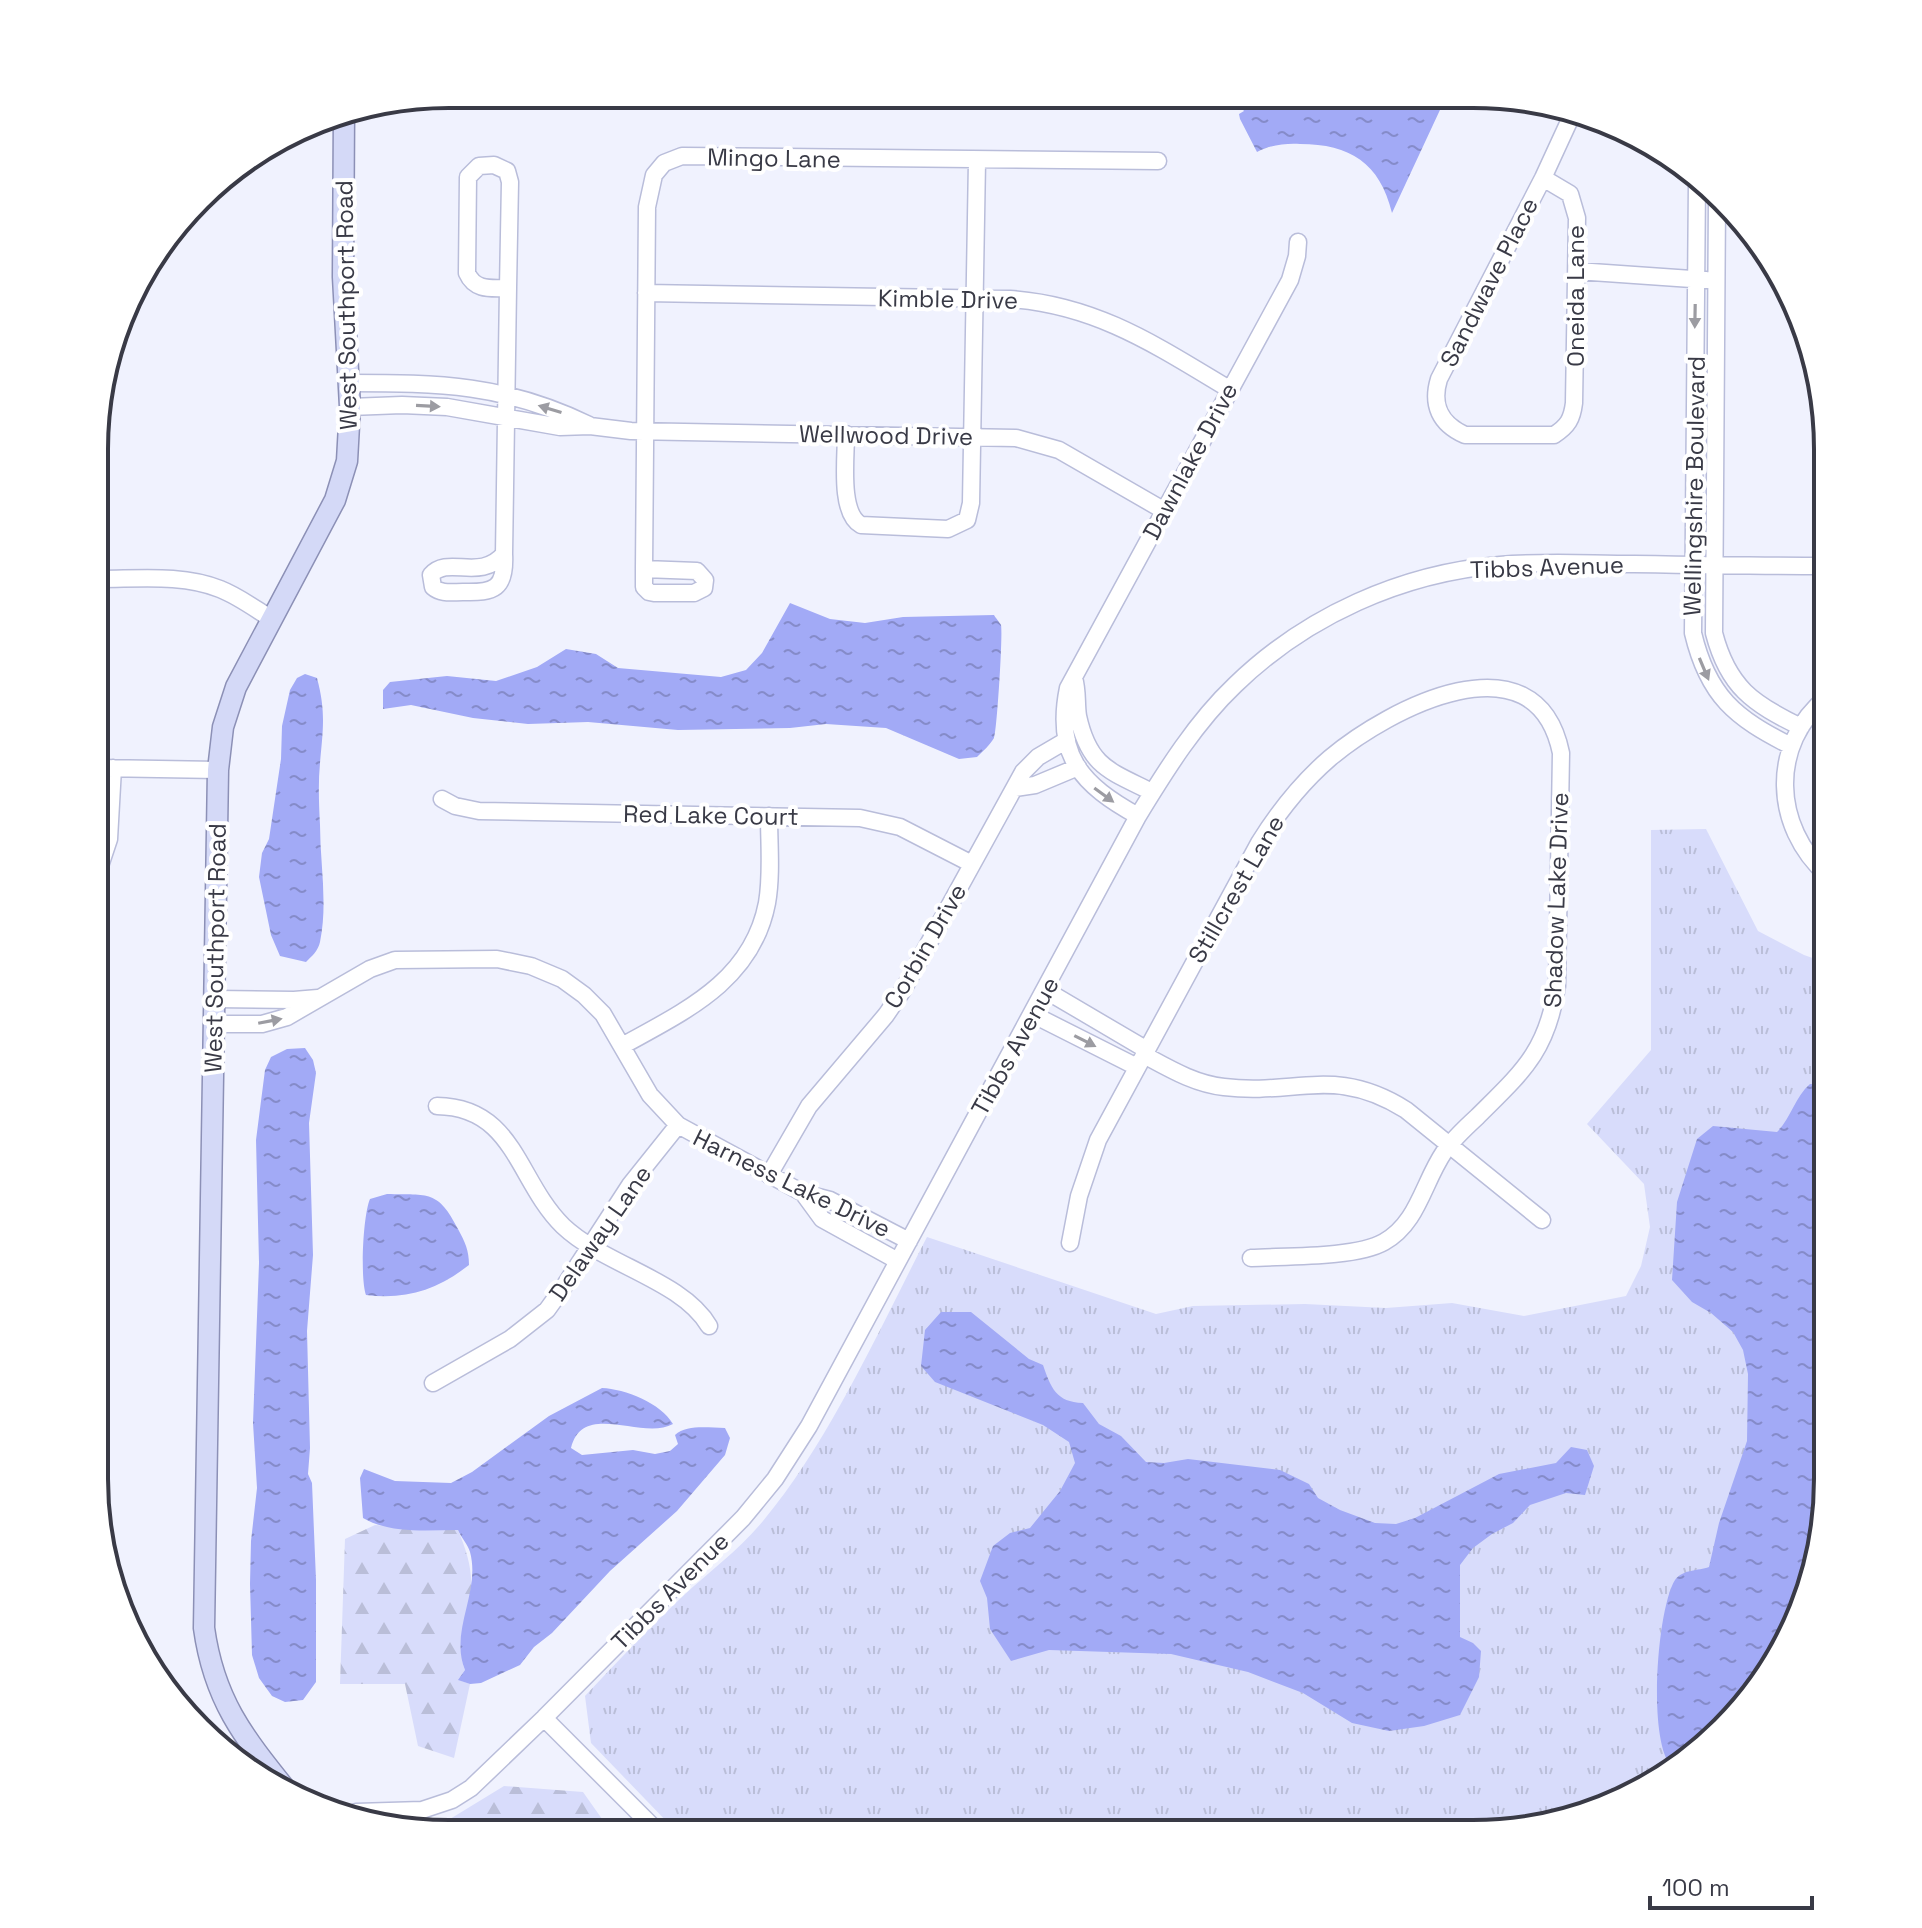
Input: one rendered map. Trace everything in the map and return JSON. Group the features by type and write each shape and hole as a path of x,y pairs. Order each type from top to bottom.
{"main road":[{"name":"West Southport Road","path":"268,1767 246,1739 221,1696 210,1662 204,1628 219,747 228,707 270,618 335,500 347,461 350,407 343,277 344,125"}],"street":[{"name":"Sandwave Place","path":"1566,428 1554,435 1543,436 1465,435 1444,421 1436,402 1439,379 1569,122"},
{"name":"Mingo Lane","path":"644,569 646,226 654,175 664,163 682,156 1158,161"},
{"path":"846,434 847,508 853,521 861,525 948,529 967,520 971,503 977,161"},
{"path":"504,554 510,177 499,166 482,165 468,177 467,273 476,286 508,288"},
{"name":"Oneida Lane","path":"1543,178 1570,194 1575,205 1574,403 1566,428"},
{"name":"Wellingshire Boulevard","path":"1697,192 1692,628 1704,673 1718,694 1740,717 1791,746"},
{"name":"Wellingshire Boulevard","path":"1717,211 1714,633 1726,668 1738,686 1754,702 1801,727"},
{"name":"Dawnlake Drive","path":"1138,816 1103,796 1084,778 1068,745 1064,707 1074,677 1290,280 1298,242"},
{"path":"1577,271 1716,281"},
{"name":"Kimble Drive","path":"646,293 1033,301 1093,315 1134,333 1229,389"},
{"name":"Wellwood Drive","path":"349,383 453,385 507,395 564,413 590,426"},
{"name":"Wellwood Drive","path":"350,407 434,406 560,427 1016,438 1049,446 1163,510"},
{"name":"Tibbs Avenue","path":"377,1812 413,1811 452,1800 480,1780 743,1518 770,1485 809,1426 1138,816 1168,766 1237,682 1297,636 1362,600 1425,578 1490,566 1539,563 1814,566"},
{"path":"108,579 195,582 222,590 270,618"},
{"path":"1074,677 1078,688 1078,712 1089,751 1103,767 1152,792"},
{"name":"Stillcrest Lane","path":"1070,1243 1090,1158 1268,829 1287,802 1329,759 1388,719 1428,701 1465,690 1489,687 1524,696 1538,707"},
{"name":"Shadow Lake Drive","path":"1251,1258 1354,1251 1386,1241 1411,1218 1449,1145 1528,1065 1548,1029 1556,999 1561,753 1554,729 1538,707"},
{"path":"1814,712 1791,746 1784,780 1786,807 1798,841 1814,864"},
{"path":"1068,745 1086,743"},
{"name":"Corbin Drive","path":"769,1175 809,1106 899,998 1023,772 1038,757 1068,745"},
{"path":"1015,788 1035,785 1078,767"},
{"path":"108,768 218,770"},
{"name":"Red Lake Court","path":"442,799 455,806 479,811 853,817 881,821 907,830 972,864"},
{"path":"108,815 108,842"},
{"path":"622,1046 703,1000 747,953 761,927 767,902 769,816"},
{"name":"Harness Lake Drive","path":"214,1024 273,1022 295,1014 370,969 395,960 511,961 544,970 579,990 603,1014 650,1095 678,1125 803,1193 830,1200 909,1241"},
{"path":"1045,990 1143,1057"},
{"path":"215,999 319,998"},
{"path":"1032,1014 1186,1077 1220,1087 1328,1084 1362,1089 1400,1107 1542,1220"},
{"path":"437,1106 468,1110 494,1126 509,1143 547,1209 572,1234 687,1301 709,1326"},
{"name":"Delaway Lane","path":"433,1383 506,1342 534,1322 556,1299 630,1185 678,1125"},
{"path":"803,1193 822,1219 898,1261"},
{"path":"544,1718 646,1820"}],"green space":[{"path":"1706,829 1758,931 1814,958 1814,1479 1811,1523 1796,1588 1779,1630 1743,1687 1698,1735 1624,1785 1582,1802 1517,1817 1473,1820 665,1820 591,1743 585,1696 670,1608 744,1541 787,1490 852,1384 927,1237 1156,1314 1193,1306 1305,1304 1386,1308 1452,1303 1524,1316 1626,1296 1641,1266 1650,1227 1644,1184 1587,1124 1651,1050 1651,830"},
{"path":"375,1525 458,1530 464,1546 471,1588 461,1643 465,1670 459,1680 470,1684 454,1758 418,1746 405,1684 340,1684 345,1539"},
{"path":"504,1786 583,1792 603,1820 442,1820 450,1819"}],"water":[{"path":"1242,108 1441,108 1392,213 1380,181 1371,169 1348,153 1318,145 1295,144 1272,146 1257,152 1240,119 1239,114 1244,111"},
{"path":"790,603 830,619 865,623 903,617 994,615 1001,625 1001,632 997,719 992,741 977,757 959,759 886,728 826,724 790,728 678,730 588,722 528,724 473,718 411,705 383,709 383,690 390,682 447,676 496,681 537,667 566,649 596,654 618,668 721,677 746,670 762,653"},
{"path":"305,674 317,678 323,720 319,787 323,913 319,945 306,962 280,956 271,935 259,877 262,853 269,839 281,759 282,726 290,690 297,678"},
{"path":"305,1048 313,1060 316,1073 309,1123 313,1255 307,1331 308,1474 312,1483 316,1580 316,1682 303,1700 285,1702 272,1696 259,1678 252,1655 250,1584 257,1488 253,1423 259,1263 256,1140 265,1070 271,1057 287,1049"},
{"path":"1810,1084 1814,1084 1814,1479 1807,1545 1788,1609 1756,1668 1714,1720 1667,1759 1657,1707 1663,1618 1678,1576 1709,1567 1719,1523 1747,1441 1748,1374 1743,1350 1733,1332 1692,1302 1672,1280 1677,1202 1697,1139 1713,1126 1777,1132"},
{"path":"387,1194 423,1195 438,1201 463,1238 469,1265 445,1281 420,1291 394,1296 366,1295 363,1261 368,1207 370,1199"},
{"path":"941,1312 971,1312 1029,1359 1043,1365 1061,1397 1083,1403 1099,1424 1121,1436 1146,1462 1188,1459 1280,1470 1309,1484 1318,1498 1375,1523 1396,1524 1415,1518 1499,1474 1556,1463 1571,1447 1587,1450 1594,1466 1585,1495 1566,1493 1530,1505 1513,1523 1473,1548 1460,1565 1460,1637 1481,1651 1479,1677 1460,1715 1424,1726 1389,1731 1352,1723 1303,1693 1248,1672 1171,1654 1049,1650 1011,1661 990,1629 987,1598 980,1581 993,1546 1010,1533 1030,1528 1060,1491 1075,1463 1069,1442 1043,1425 935,1382 921,1366 925,1330"},
{"path":"602,1388 642,1398 673,1424 660,1428 615,1424 588,1426 578,1434 571,1448 582,1455 633,1450 655,1454 670,1451 678,1444 675,1435 705,1427 725,1428 730,1438 725,1455 677,1511 610,1571 520,1665 481,1683 470,1684 458,1680 465,1670 461,1641 472,1582 469,1549 458,1530 397,1529 363,1518 360,1478 364,1469 395,1481 451,1483 472,1472 549,1416"}]}
